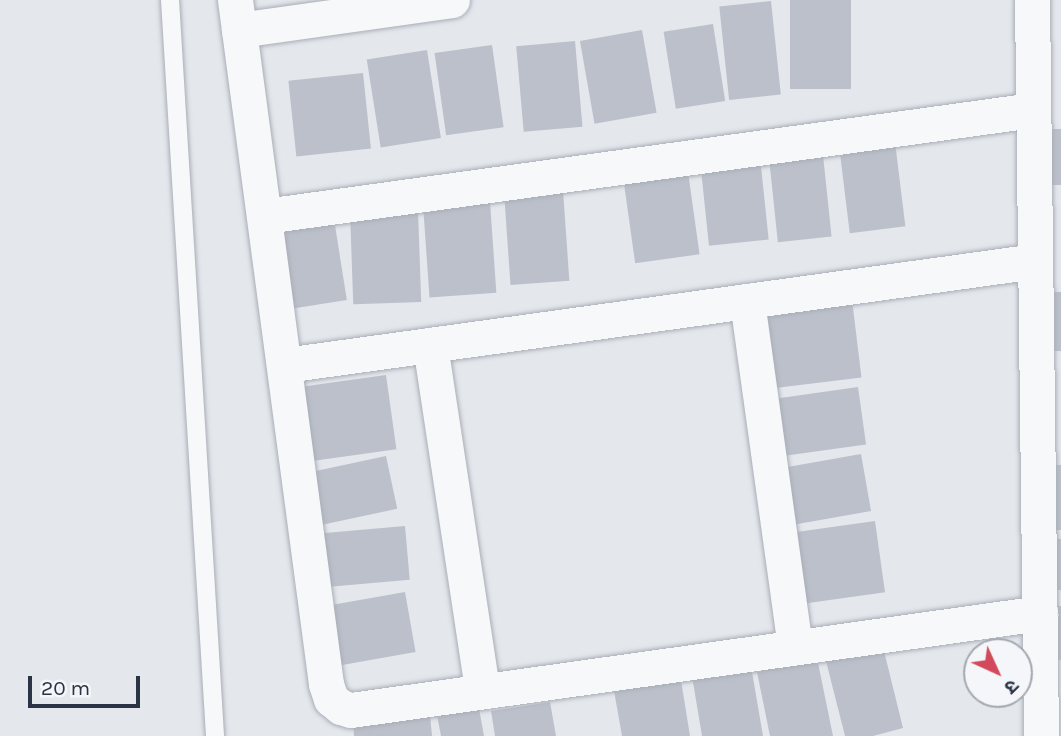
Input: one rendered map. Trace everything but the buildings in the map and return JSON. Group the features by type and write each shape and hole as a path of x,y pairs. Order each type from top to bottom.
{"street":[{"path":"452,0 237,15 326,684 331,699 341,707 351,710 482,689 1040,613"},
{"path":"1032,0 1047,37 1033,110 1041,736"},
{"path":"265,216 1033,110"},
{"path":"285,365 1035,261"},
{"path":"747,301 795,646"},
{"path":"430,345 482,689"}],"lane":[{"path":"170,0 215,736"}]}
